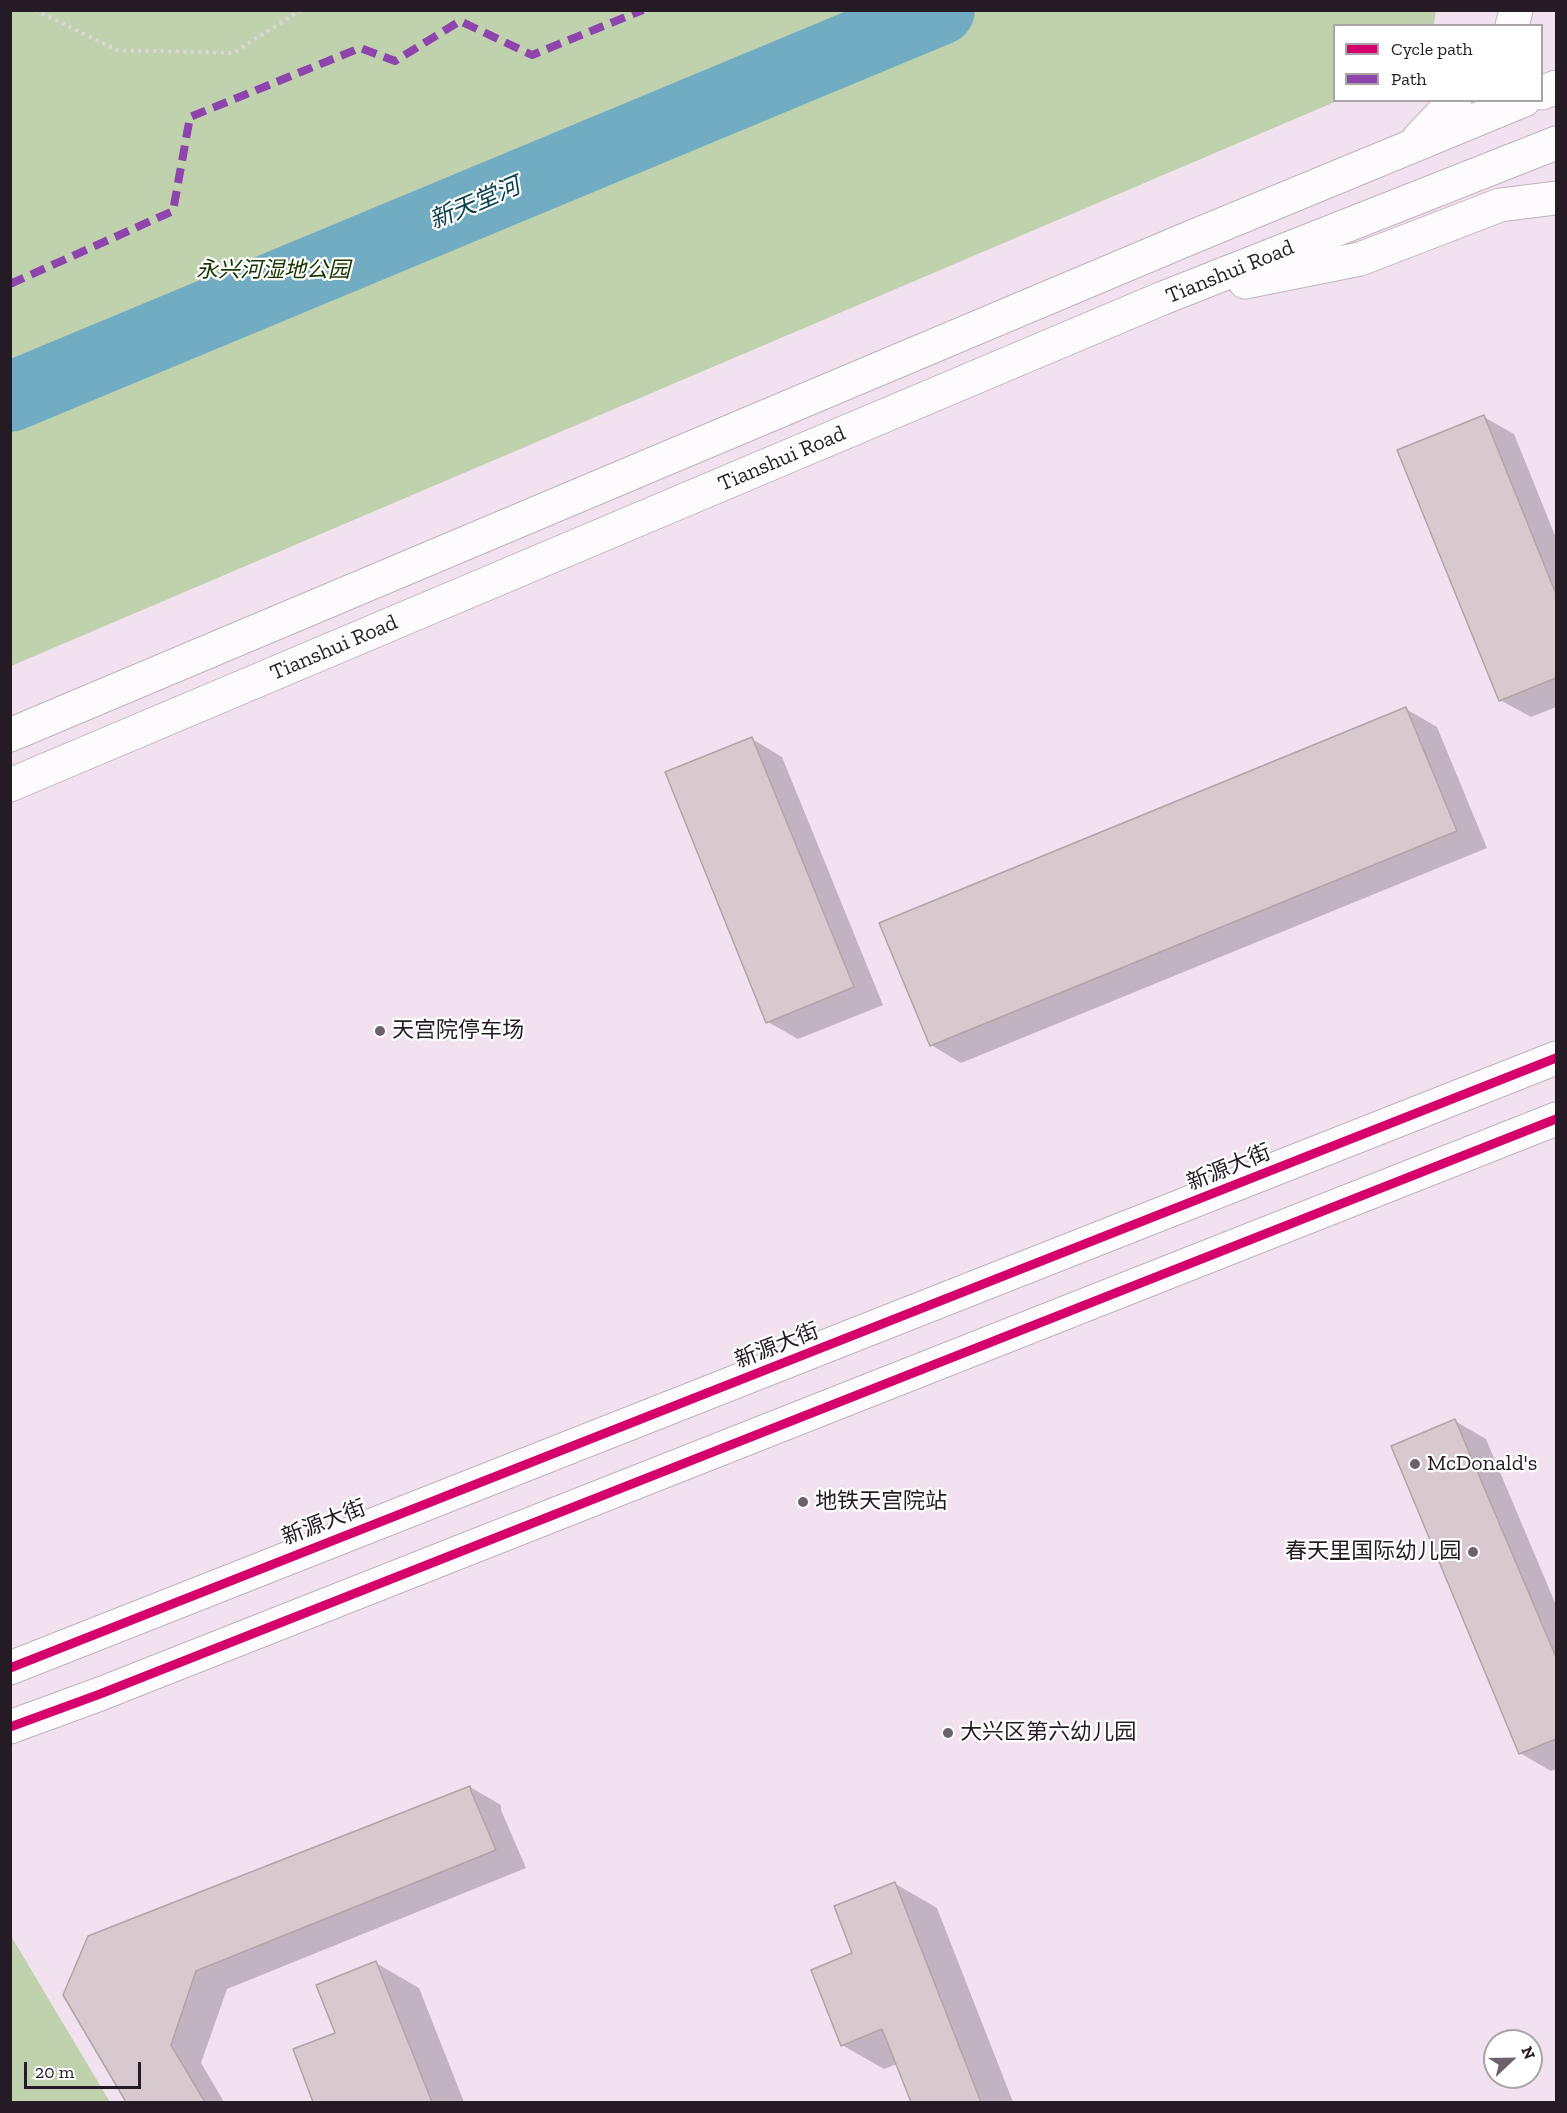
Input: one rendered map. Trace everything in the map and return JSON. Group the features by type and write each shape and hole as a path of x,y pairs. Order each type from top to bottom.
{"main road":[{"path":"1543,93 1557,87"},
{"path":"1411,147 1453,102"},
{"name":"Tianshui Road","path":"10,735 1170,246 1519,102"},
{"name":"Tianshui Road","path":"10,785 1163,298 1557,143"},
{"path":"1163,298 1360,260 1500,205 1557,198"},
{"name":"新源大街","path":"10,1668 1557,1058"},
{"path":"10,1727 100,1694 1557,1119"},
{"path":"10,1652 82,1640"},
{"path":"10,1750 100,1694"}],"path":[{"path":"35,10 117,50 233,53 300,10"}],"green space":[{"name":"永兴河湿地公园","path":"11,10 1436,10 1434,24 1333,24 1335,102 11,666"},
{"path":"11,1936 110,2102 11,2102"}],"building":[{"path":"1484,415 1556,594 1556,678 1499,701 1397,450"},
{"path":"1406,707 1457,831 930,1046 879,923"},
{"path":"752,737 854,987 766,1023 665,772"},
{"name":"春天里国际幼儿园","path":"1455,1419 1556,1657 1556,1739 1519,1754 1391,1446"},
{"path":"470,1786 496,1850 196,1971 171,2045 205,2102 126,2102 63,1995 88,1936"},
{"path":"895,1882 981,2102 911,2102 882,2029 841,2046 811,1970 852,1953 834,1906"},
{"path":"376,1961 432,2102 313,2102 293,2049 335,2033 316,1985"}],"waterway":[{"name":"新天堂河","path":"10,397 940,10"}],"marked path":[{"path":"10,284 173,211 190,117 360,48 395,61 460,21 532,55 643,10"}],"cycle path":[{"path":"10,1668 1556,1058"},
{"path":"10,1727 100,1694 1556,1119"}],"place":[{"name":"天宫院停车场","path":"380,1031"},
{"name":"McDonald's","path":"1415,1464"},
{"name":"地铁天宫院站","path":"803,1502"},
{"name":"春天里国际幼儿园","path":"1473,1552"},
{"name":"大兴区第六幼儿园","path":"948,1733"}]}
